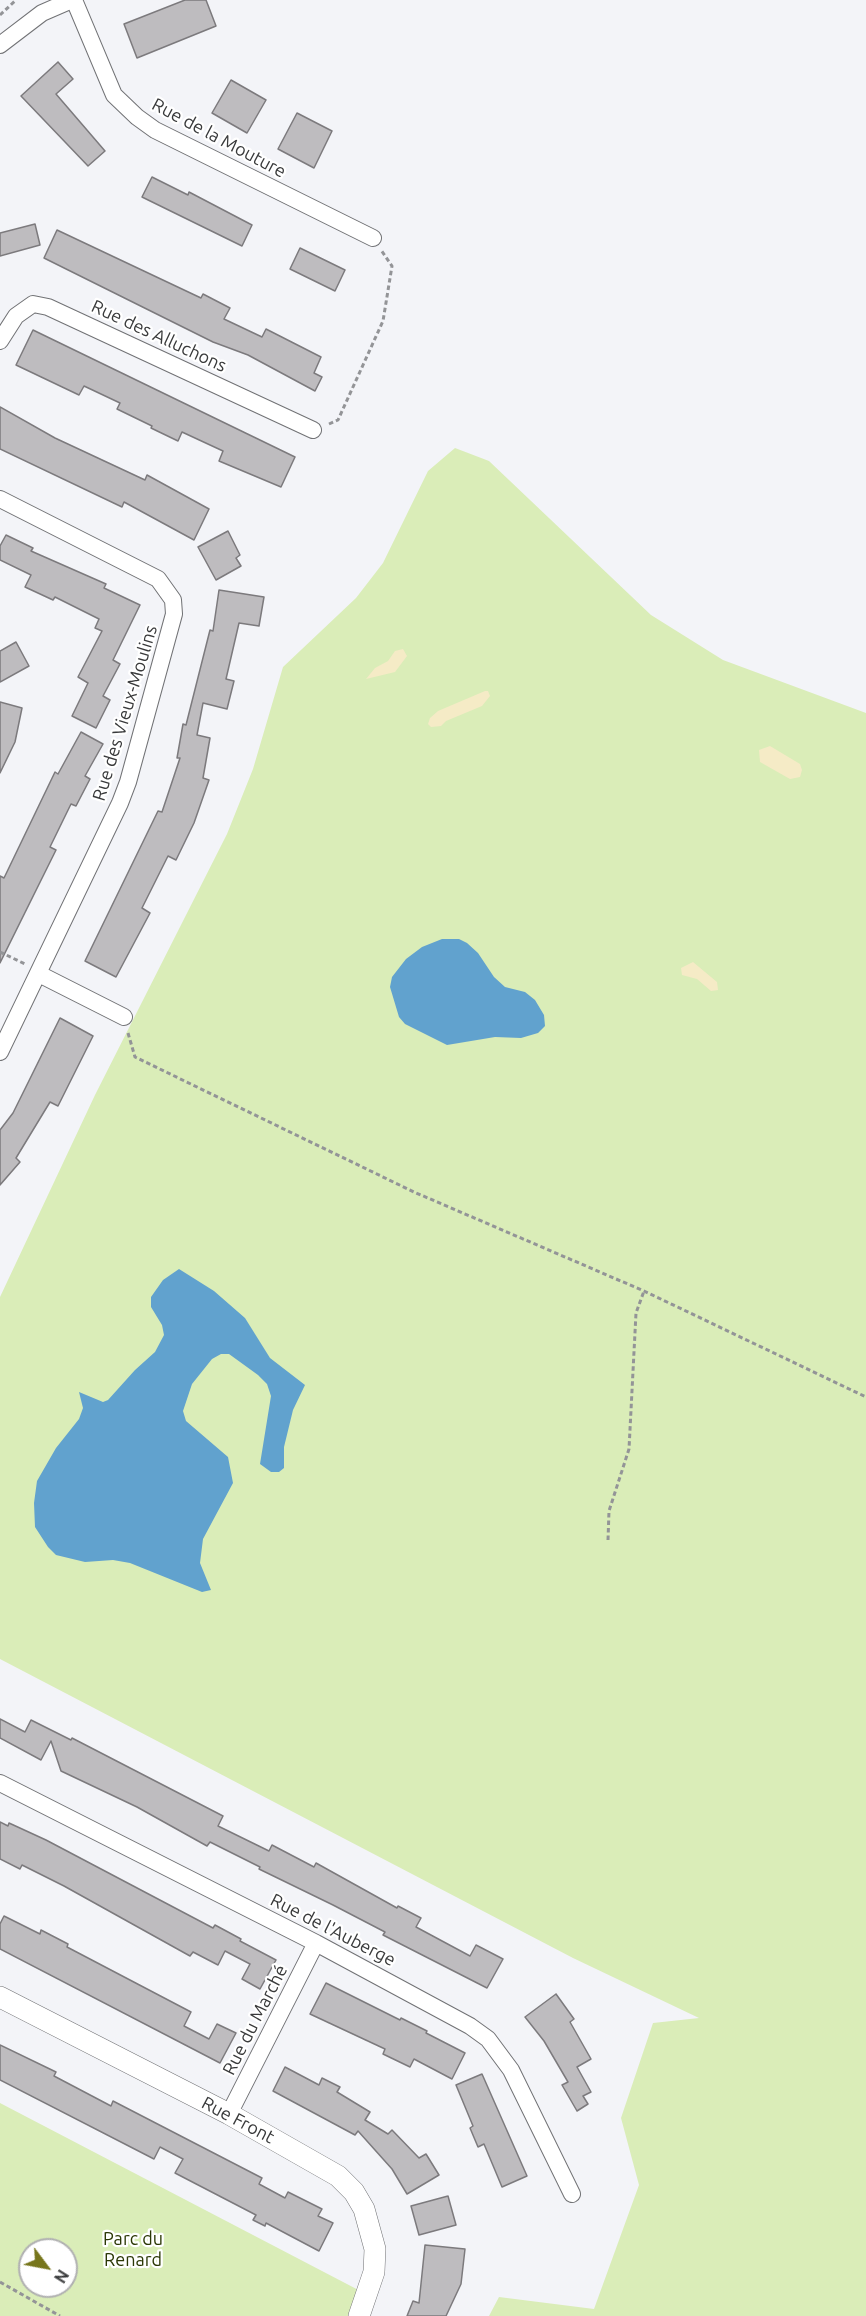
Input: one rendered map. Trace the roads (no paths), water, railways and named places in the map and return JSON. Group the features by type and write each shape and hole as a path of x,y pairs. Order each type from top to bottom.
{"street":[{"path":"0,45 42,13 73,0"},
{"name":"Rue de la Mouture","path":"73,0 114,95 137,117 155,130 373,238"},
{"name":"Rue des Alluchons","path":"0,341 16,316 33,304 48,307 313,430"},
{"name":"Rue des Vieux-Moulins","path":"0,499 158,579 173,600 174,614 128,782 39,974 0,1052"},
{"path":"39,974 124,1017"},
{"name":"Rue de l'Auberge","path":"0,1783 316,1942 452,2014 488,2039 511,2070 572,2193"},
{"name":"Rue du Marché","path":"229,2114 316,1942"},
{"name":"Rue Front","path":"0,1997 229,2114 319,2164 354,2192 364,2209 375,2249 374,2272 359,2316"}],"water":[{"path":"442,939 459,939 467,943 505,987 525,992 535,1000 544,1015 545,1026 538,1033 521,1038 495,1037 447,1045 405,1024 399,1017 390,987 392,977 406,959 422,947"},
{"path":"179,1269 214,1291 245,1318 270,1358 305,1385 293,1410 284,1447 284,1468 279,1472 271,1472 260,1464 271,1396 267,1384 229,1354 221,1354 212,1359 192,1384 183,1411 186,1421 228,1457 233,1483 203,1539 200,1563 211,1590 202,1592 130,1563 113,1560 85,1562 56,1555 35,1527 34,1503 37,1481 56,1448 79,1419 83,1408 79,1392 103,1402 108,1400 155,1352 164,1335 162,1325 151,1307 151,1297 163,1280"}],"park label":[{"name":"Parc du Renard","path":"133,2249"}]}
